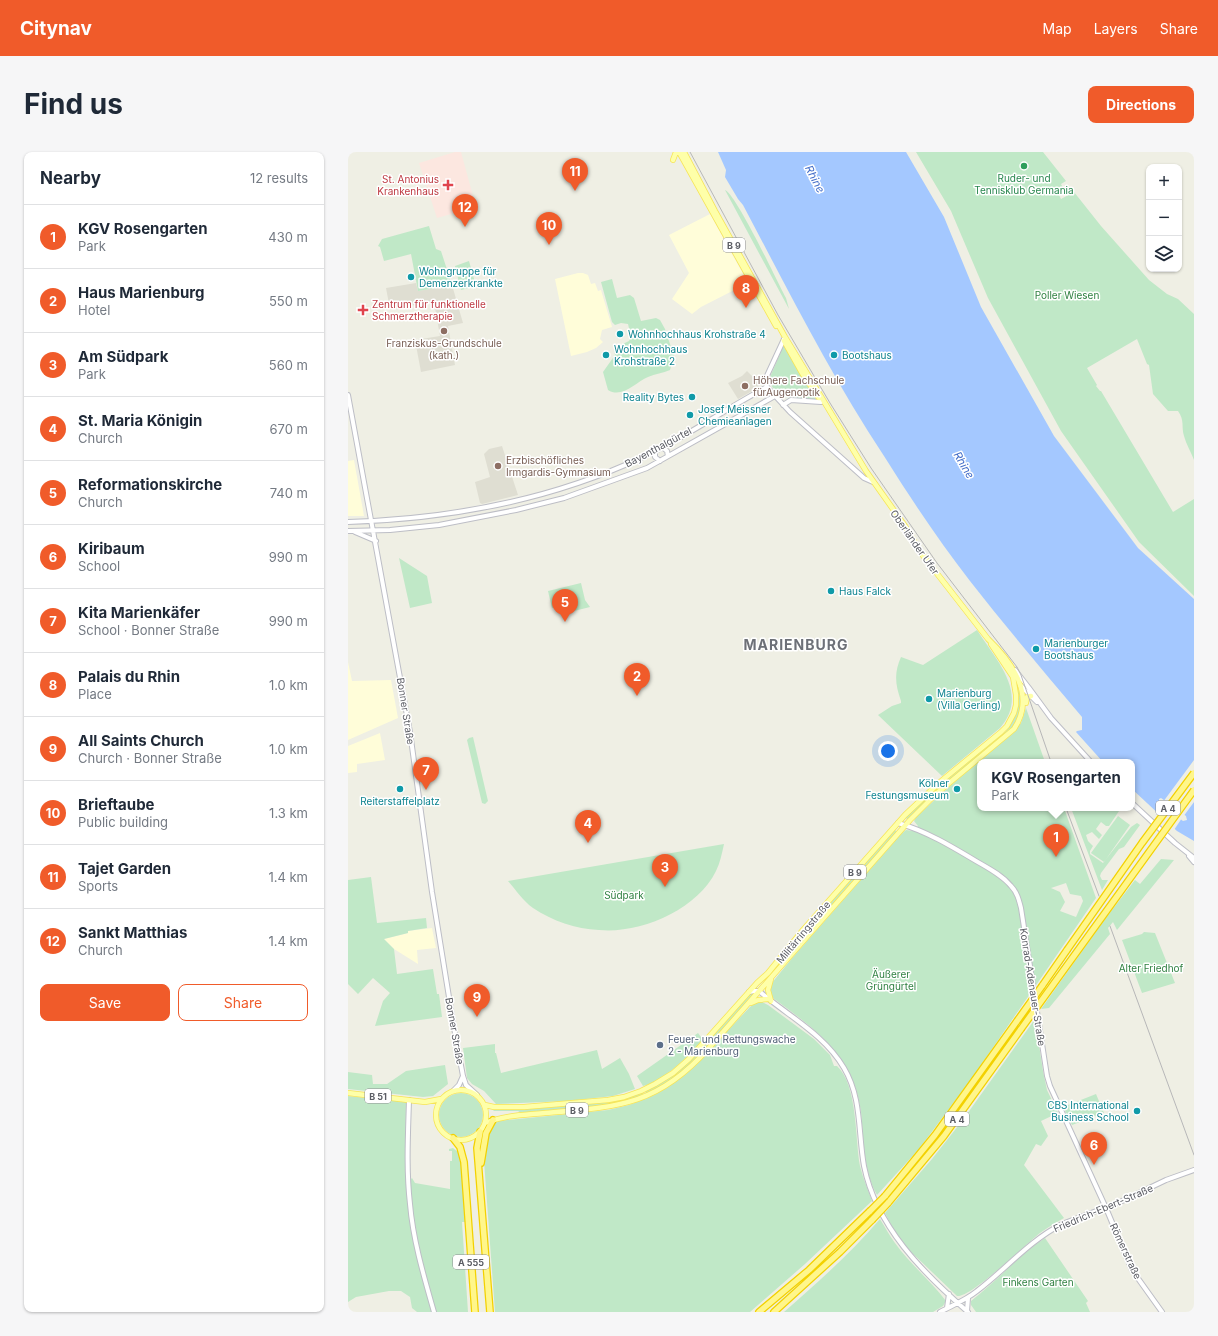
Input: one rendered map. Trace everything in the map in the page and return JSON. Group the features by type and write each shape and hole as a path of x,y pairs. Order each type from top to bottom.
{"highway":[{"name":"A 4","path":"759,1312 809,1270 885,1196 935,1135 1142,843 1194,773"},
{"name":"A 4","path":"774,1312 840,1252 872,1220 944,1136 1194,790"},
{"path":"480,1174 486,1133 493,1120"},
{"path":"480,1132 477,1148 480,1174"},
{"name":"A 555","path":"453,1138 464,1157 474,1311"},
{"name":"A 555","path":"480,1174 491,1312"}],"main road":[{"path":"673,160 676,152"},
{"name":"B 9","path":"679,152 785,338"},
{"name":"B 9","path":"684,152 802,369"},
{"path":"785,338 765,380 766,387 783,405 864,478 873,482"},
{"name":"Oberländer Ufer","path":"802,369 813,391 826,407"},
{"name":"Oberländer Ufer","path":"802,369 873,482 905,526 921,553 1014,670"},
{"name":"Bayenthalgürtel","path":"348,522 418,518 480,508 555,490 599,476 655,451 766,387"},
{"name":"Bonner Straße","path":"348,395 410,732 437,929 463,1076 466,1085 477,1095"},
{"name":"Bayenthalgürtel","path":"350,531 383,531 419,528 494,515 557,500 621,478 660,461 775,396"},
{"path":"783,405 791,400 821,402"},
{"path":"662,447 667,451 668,456"},
{"path":"655,451 655,457 660,461"},
{"path":"418,518 420,522 419,528"},
{"path":"350,531 376,542 376,538 383,531"},
{"name":"Militärringstraße","path":"485,1123 506,1117 609,1107 627,1103 647,1096 674,1081 692,1066 759,991 769,975 803,930 898,823 940,782 1007,726 1014,713 1016,705 1013,677 988,639"},
{"path":"1014,670 1064,733 1088,759"},
{"name":"B 9","path":"1014,670 1020,685 1023,710"},
{"path":"1013,677 1042,706"},
{"name":"B 9","path":"1023,710 1027,697 1031,696"},
{"name":"Militärringstraße","path":"978,759 1014,729 1023,710"},
{"name":"Militärringstraße","path":"485,1105 502,1108 559,1105 608,1100 624,1097 663,1080 689,1059 748,992 769,975 936,794 977,760"},
{"path":"1135,806 1194,862"},
{"name":"Konrad-Adenauer-Straße","path":"898,823 921,830 947,844 1006,880 1015,891 1021,908 1048,1081 1106,1208"},
{"path":"1185,852 1194,858"},
{"path":"769,975 769,1000"},
{"path":"748,992 754,990 759,991 832,1050 852,1083 857,1104 866,1172 886,1221 898,1241 948,1294 968,1312"},
{"name":"B 9","path":"746,1006 758,1000 769,1000"},
{"name":"Bonner Straße","path":"453,1091 459,1085 463,1076"},
{"path":"463,1090 477,1095 485,1105 487,1115 485,1123 480,1132 472,1138 466,1140 453,1138 446,1135 437,1122 436,1112 441,1099 453,1091 463,1090"},
{"name":"B 51","path":"348,1093 425,1102 441,1099"},
{"path":"409,1100 408,1180 410,1206 419,1255 434,1312"},
{"path":"425,1102 432,1106 436,1112"},
{"name":"Friedrich-Ebert-Straße","path":"940,1312 968,1298 978,1291 1020,1253 1046,1233 1062,1224 1106,1208 1166,1180 1194,1170"},
{"name":"Römerstraße","path":"1106,1208 1136,1276 1162,1312"},
{"path":"947,1308 948,1294"},
{"path":"968,1298 968,1312"}],"shaded area":[{"name":"St. Antonius Krankenhaus","path":"455,152 461,152 476,207 437,218 419,163"},
{"path":"710,214 748,283 701,307 692,314 672,299 689,273 669,235"},
{"path":"578,273 588,275 591,284 595,283 598,291 601,290 612,327 602,330 600,339 603,342 596,348 571,356 555,279"},
{"name":"Franziskus-Grundschule (kath.)","path":"416,283 418,291 452,285 463,323 448,326 455,365 421,372 415,340 440,336 434,302 390,309 386,288"},
{"name":"Höhere Fachschule fürAugenoptik","path":"747,371 760,384 759,387 738,399 728,383 742,376"},
{"name":"Erzbischöfliches Irmgardis-Gymnasium","path":"502,446 518,495 482,504 480,503 475,482 490,477 484,454 489,449"},
{"path":"354,460 364,516 348,516 348,461"},
{"path":"348,662 352,681 391,680 398,718 348,740"},
{"path":"380,733 385,760 357,764 357,772 348,773 348,746"},
{"path":"432,928 436,948 417,950 418,964 394,949 384,939 408,933 408,931"}],"green space":[{"name":"Poller Wiesen","path":"916,152 1043,152 1066,181 1061,184 1063,188 1057,191 1061,199 1074,192 1101,226 1149,280 1167,294 1178,299 1194,314 1194,460 1185,439 1182,421 1178,411 1168,411 1153,394 1149,365 1147,364 1137,339 1087,368 1097,385 1096,386 1101,391 1173,512 1194,499 1194,596 1139,542 1061,431 988,298 951,211"},
{"path":"725,190 738,206 747,221 786,298 789,309"},
{"path":"429,226 436,249 441,251 452,285 418,291 411,254 384,261 380,247 378,246 382,239"},
{"path":"469,261 476,286 461,290 455,266"},
{"path":"612,279 617,298 630,295 634,298 641,321 656,318 660,320 665,329 674,356 670,370 643,379 629,389 618,392 608,390 603,372 615,355 614,348 629,341 631,337 628,324 621,323 615,325 612,322 601,282"},
{"path":"785,346 816,399 783,397 773,388 770,383 770,377 783,347"},
{"path":"399,558 427,576 432,603 410,608"},
{"path":"581,583 585,600 590,607 562,614 560,606 552,608 548,591"},
{"path":"977,630 1001,665 1011,690 1012,703 1008,715 1000,728 942,776 878,715 892,706 901,703 897,689 896,673 901,657 923,665"},
{"path":"1017,687 1021,703 1017,720 1011,730 936,791 908,819 905,818 931,793 1006,731 1015,715"},
{"name":"Äußerer Grüngürtel","path":"1026,708 1044,759 982,759 1014,732 1021,723"},
{"path":"473,737 488,801 485,804 482,803 467,740"},
{"name":"Äußerer Grüngürtel","path":"977,763 977,811 1065,811 1096,898 972,1078 919,1149 877,1195 869,1175 861,1112 857,1092 850,1075 841,1059 817,1033 773,998 771,994 771,984 900,835 906,830 914,831 918,826 914,821 916,817","holes":["1066,883 1070,894 1081,896 1083,901 1076,917 1060,911 1065,902 1060,892 1051,888"]},
{"path":"1072,811 1119,811 1109,826 1106,826 1101,822 1096,829 1102,835 1099,839 1092,832 1086,835 1088,841 1093,846 1090,854 1103,863 1131,827 1137,823 1140,825 1124,847 1119,849 1101,873 1100,876 1102,880 1108,880 1102,890"},
{"path":"1118,816 1130,825 1104,862 1091,853"},
{"path":"895,830 897,832 760,986 806,930"},
{"name":"Südpark","path":"724,844 716,871 707,885 695,897 666,917 632,928 599,930 581,928 556,920 529,905 508,881"},
{"path":"1161,859 1174,860 1117,930 1113,922 1108,928 1110,934 1049,1008 1041,1009 1105,919 1135,880 1140,884"},
{"path":"371,877 377,923 426,918 427,928 408,931 408,933 384,939 394,949 397,974 433,969 437,994 439,994 442,1017 375,1026 383,1001 390,993 373,978 358,994 348,984 348,880"},
{"name":"Alter Friedhof","path":"1144,932 1155,933 1175,983 1142,993 1122,940"},
{"path":"750,994 754,994 714,1039 712,1039 712,1037"},
{"path":"760,1001 768,1005 814,1039 830,1055 834,1066 837,1066 844,1075 849,1086 852,1099 860,1166 872,1201 805,1264 750,1312 495,1312 484,1161 492,1123 497,1121 608,1110 629,1105 654,1095 687,1073 750,1007"},
{"path":"1035,1019 1047,1090 1058,1113 1041,1121 1048,1136 1041,1146 1036,1144 1024,1165 1064,1218 1040,1233 974,1289 957,1296 908,1249 896,1234 885,1213 932,1159 962,1121"},
{"path":"698,1033 702,1042 689,1055 659,1080 643,1086 637,1076"},
{"path":"495,1044 495,1053 501,1073 597,1050 602,1069 620,1058 635,1089 613,1096 568,1101 496,1104 484,1091 472,1084 467,1078 463,1048"},
{"path":"705,1044 708,1046 680,1073 665,1084 647,1094 644,1091 677,1071"},
{"path":"445,1065 448,1084 433,1096 423,1097 348,1089 348,1072 372,1075 373,1084 387,1084 406,1071"},
{"path":"642,1092 645,1095 611,1105 521,1113 518,1111 493,1110 515,1110 604,1102"},
{"path":"457,1093 465,1093 470,1094 477,1099 482,1106 482,1124 477,1131 470,1136 457,1137 449,1134 442,1127 439,1119 439,1111 442,1103 449,1096"},
{"path":"1096,1094 1104,1113 1072,1125 1063,1107"},
{"path":"348,1096 406,1102 405,1167 406,1174 411,1179 412,1178 415,1183 450,1189 450,1161 452,1161 452,1151 449,1151 449,1149 453,1148 458,1152 462,1162 466,1222 462,1222 468,1312 417,1312 412,1308 410,1297 401,1291 389,1291 356,1297 348,1302"},
{"path":"880,1219 901,1251 946,1301 943,1306 933,1312 784,1312 846,1256"},
{"name":"Finkens Garten","path":"1045,1238 1088,1301 1086,1303 1090,1312 976,1312 971,1305 971,1301"}],"water":[{"name":"Rhine","path":"718,152 906,152 944,217 981,307 1054,436 1138,548 1194,599 1194,841 1177,831 1135,792 1135,759 1100,759 1076,732 1082,730 1082,717 984,598 936,535 904,488 846,395 793,301 743,205 725,177 726,170","holes":["1161,798 1186,816 1187,820 1183,821 1159,803 1159,799"]}],"pier":[{"path":"1194,760 1194,802 1183,817 1163,802"},
{"path":"1162,803 1182,818 1174,830 1155,813"}],"tram line":[{"path":"690,152 778,315 830,403 871,468 937,563 1017,667 1050,759"},
{"path":"1067,811 1099,896"},
{"path":"1110,926 1194,1155"}],"place":[{"name":"Ruder- und Tennisklub Germania","path":"1024,166"},
{"name":"St. Antonius Krankenhaus","path":"448,185"},
{"name":"Tajet Garden","path":"575,191"},
{"name":"Sankt Matthias","path":"465,227"},
{"name":"Brieftaube","path":"549,245"},
{"name":"Wohngruppe für Demenzerkrankte","path":"411,277"},
{"name":"Palais du Rhin","path":"746,308"},
{"name":"Zentrum für funktionelle Schmerztherapie","path":"363,310"},
{"name":"Franziskus-Grundschule (kath.)","path":"444,331"},
{"name":"Wohnhochhaus Krohstraße 4","path":"620,334"},
{"name":"Wohnhochhaus Krohstraße 2","path":"606,355"},
{"name":"Bootshaus","path":"834,355"},
{"name":"Höhere Fachschule fürAugenoptik","path":"745,386"},
{"name":"Reality Bytes","path":"692,397"},
{"name":"Josef Meissner Chemieanlagen","path":"690,415"},
{"name":"Erzbischöfliches Irmgardis-Gymnasium","path":"498,466"},
{"name":"Haus Falck","path":"831,591"},
{"name":"Reformationskirche","path":"565,622"},
{"name":"Marienburger Bootshaus","path":"1036,649"},
{"name":"Haus Marienburg","path":"637,696"},
{"name":"Marienburg (Villa Gerling)","path":"929,699"},
{"name":"Reiterstaffelplatz","path":"400,789"},
{"name":"Kölner Festungsmuseum","path":"957,789"},
{"name":"Kita Marienkäfer","path":"426,790"},
{"name":"St. Maria Königin","path":"588,843"},
{"name":"KGV Rosengarten","path":"1056,857"},
{"name":"Am Südpark","path":"665,887"},
{"name":"All Saints Church","path":"477,1017"},
{"name":"Feuer- und Rettungswache 2 - Marienburg","path":"660,1045"},
{"name":"CBS International Business School","path":"1137,1111"},
{"name":"Kiribaum","path":"1094,1165"}],"district":[{"name":"MARIENBURG","path":"796,644"}]}
